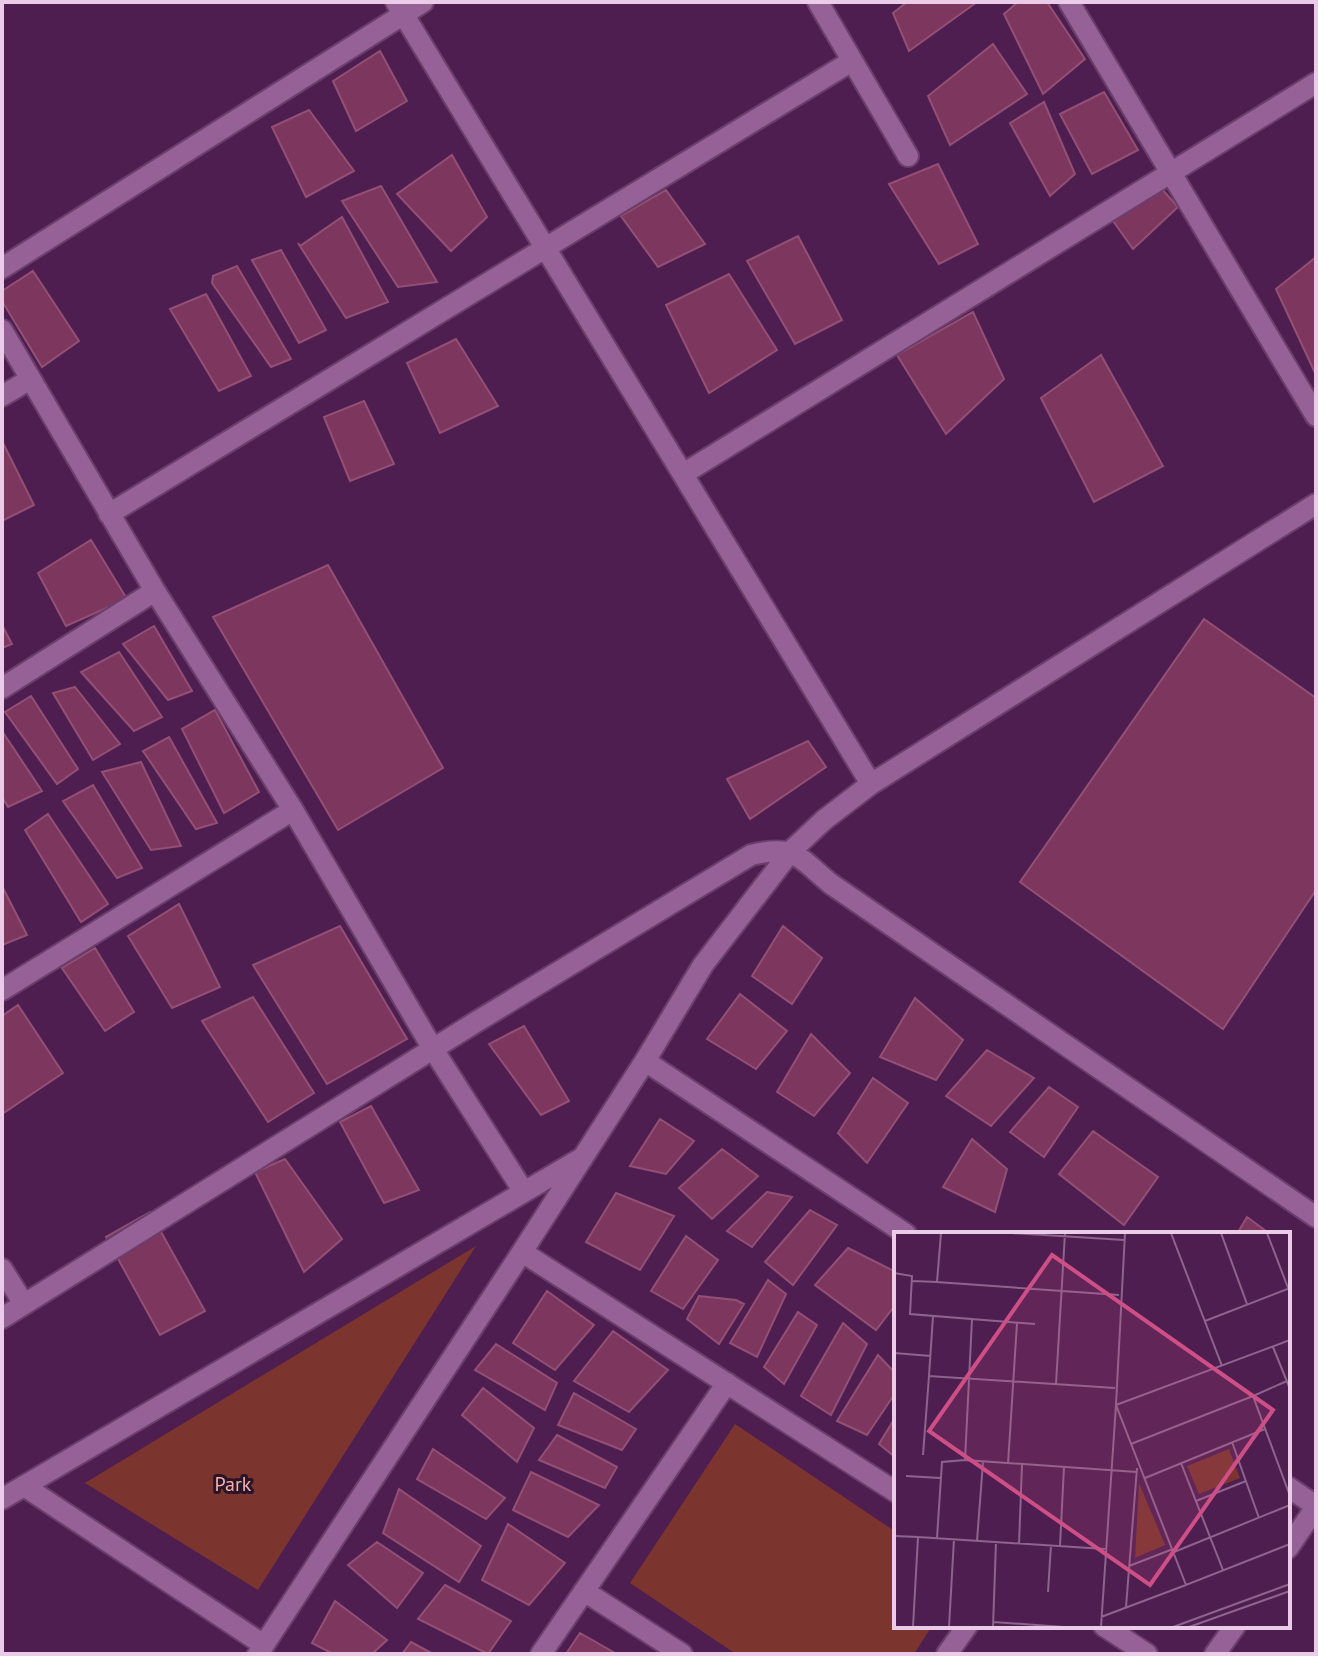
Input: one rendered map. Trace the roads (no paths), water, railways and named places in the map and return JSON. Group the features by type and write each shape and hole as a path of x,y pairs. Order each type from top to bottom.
{"street":[{"path":"2,268 400,8 423,2"},
{"path":"818,2 908,156"},
{"path":"1069,2 1316,416"},
{"path":"400,8 871,784"},
{"path":"109,514 852,61"},
{"path":"683,474 1316,83"},
{"path":"2,330 155,591 293,810 433,1049 524,1192"},
{"path":"2,396 29,380"},
{"path":"24,1486 261,1649 522,1252 703,965 791,851 824,820 871,784 1316,504"},
{"path":"2,688 155,591"},
{"path":"2,990 293,810"},
{"path":"2,1318 751,855 770,850 791,851 831,884 1316,1217"},
{"path":"645,1061 903,1232"},
{"path":"2,1499 583,1157"},
{"path":"522,1252 894,1491"},
{"path":"2,1269 24,1304"},
{"path":"541,1654 727,1383"},
{"path":"1290,1488 1316,1506 1290,1545"},
{"path":"584,1591 682,1654"},
{"path":"947,1654 966,1628"},
{"path":"1107,1628 1147,1654"},
{"path":"1215,1654 1234,1628"}],"park label":[{"name":"Park","path":"233,1484"}]}
